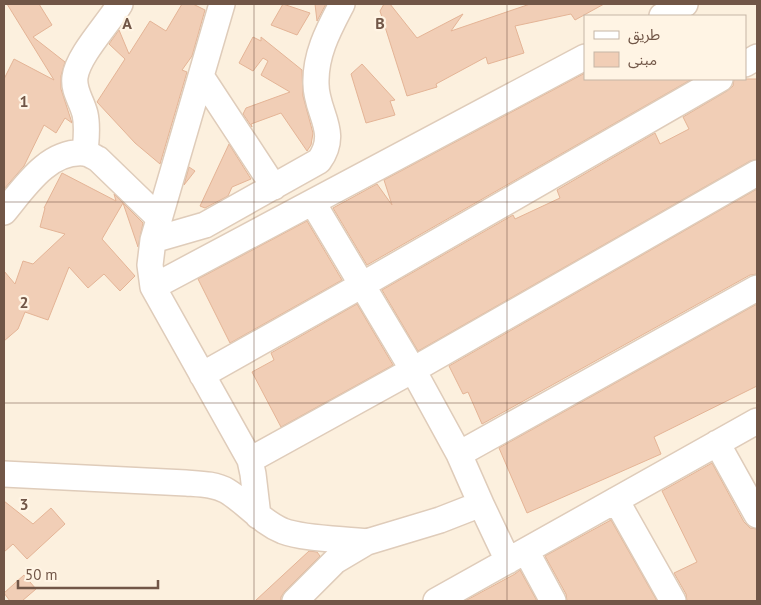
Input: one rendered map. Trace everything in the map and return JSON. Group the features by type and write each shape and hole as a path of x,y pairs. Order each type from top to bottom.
{"street":[{"path":"86,153 87,128 85,113 76,90 75,76 82,59 120,4"},
{"path":"222,4 156,229 150,265 154,287 250,460 258,516"},
{"path":"156,229 205,225 319,161 326,152 329,138 316,86 317,63 325,37 342,4"},
{"path":"664,15 685,4"},
{"path":"746,63 757,57"},
{"path":"154,287 584,59"},
{"path":"201,76 274,187"},
{"path":"202,375 718,80"},
{"path":"4,212 36,174 54,160 71,154 86,153 98,159 156,229"},
{"path":"250,460 413,370 757,173"},
{"path":"313,203 413,370 459,454 482,504 517,556 554,601"},
{"path":"459,454 757,288"},
{"path":"436,601 757,421"},
{"path":"717,444 757,515"},
{"path":"4,474 213,486 227,491 258,516 282,530 296,534 367,542"},
{"path":"616,500 674,601"},
{"path":"295,601 335,561 367,542 440,520 482,504"}],"building":[{"path":"7,4 39,4 52,25 33,37 65,62 61,76 61,89 72,123 65,118 56,133 44,125 24,166 4,189 4,79 14,59 54,80"},
{"path":"182,4 193,4 205,10 192,56 182,70 187,72 160,164 135,143 97,102 125,59 109,44 119,30 129,54 150,21 166,31"},
{"path":"283,4 310,13 297,35 271,25"},
{"path":"315,4 326,4 317,21"},
{"path":"384,4 390,4 417,38 463,14 451,31 530,4 604,4 575,20 571,14 515,26 524,53 488,64 486,57 436,84 437,87 407,96 380,11"},
{"path":"253,37 261,41 261,37 302,70 303,96 313,133 311,145 307,151 281,113 251,124 252,127 243,114 246,108 290,92 261,75 268,61 263,58 253,71 239,63"},
{"path":"362,64 395,100 390,101 395,115 366,123 351,74"},
{"path":"584,74 584,80 690,80 367,265 333,208 377,184 392,205 384,180"},
{"path":"757,79 757,159 750,161 418,351 382,290 513,215 515,219 560,198 557,190 655,133 660,144 689,129 683,117 733,86 734,80"},
{"path":"229,144 251,179 232,187 228,196 205,208 200,206"},
{"path":"189,167 195,171 184,185"},
{"path":"62,173 116,201 114,194 123,203 102,239 135,276 120,291 104,274 88,288 69,267 48,320 25,312 18,329 4,341 4,271 15,284 23,261 33,264 65,234 40,227 45,208"},
{"path":"757,189 757,274 750,275 482,424 468,392 463,394 449,366"},
{"path":"123,203 143,223 138,247"},
{"path":"307,221 342,280 230,343 198,279"},
{"path":"357,304 393,365 281,427 252,372 274,360 271,353"},
{"path":"757,304 757,386 654,437 661,454 527,513 499,448"},
{"path":"712,463 744,522 750,528 757,529 757,601 687,601 686,594 674,573 697,562 662,491"},
{"path":"4,501 33,524 51,508 65,524 27,559 13,544 4,552"},
{"path":"611,520 657,601 567,601 566,594 545,556"},
{"path":"309,551 317,552 320,556 285,591 281,601 255,601"},
{"path":"520,570 537,601 465,601 515,574"},
{"path":"24,575 36,589 22,601 10,601 4,593"}]}
